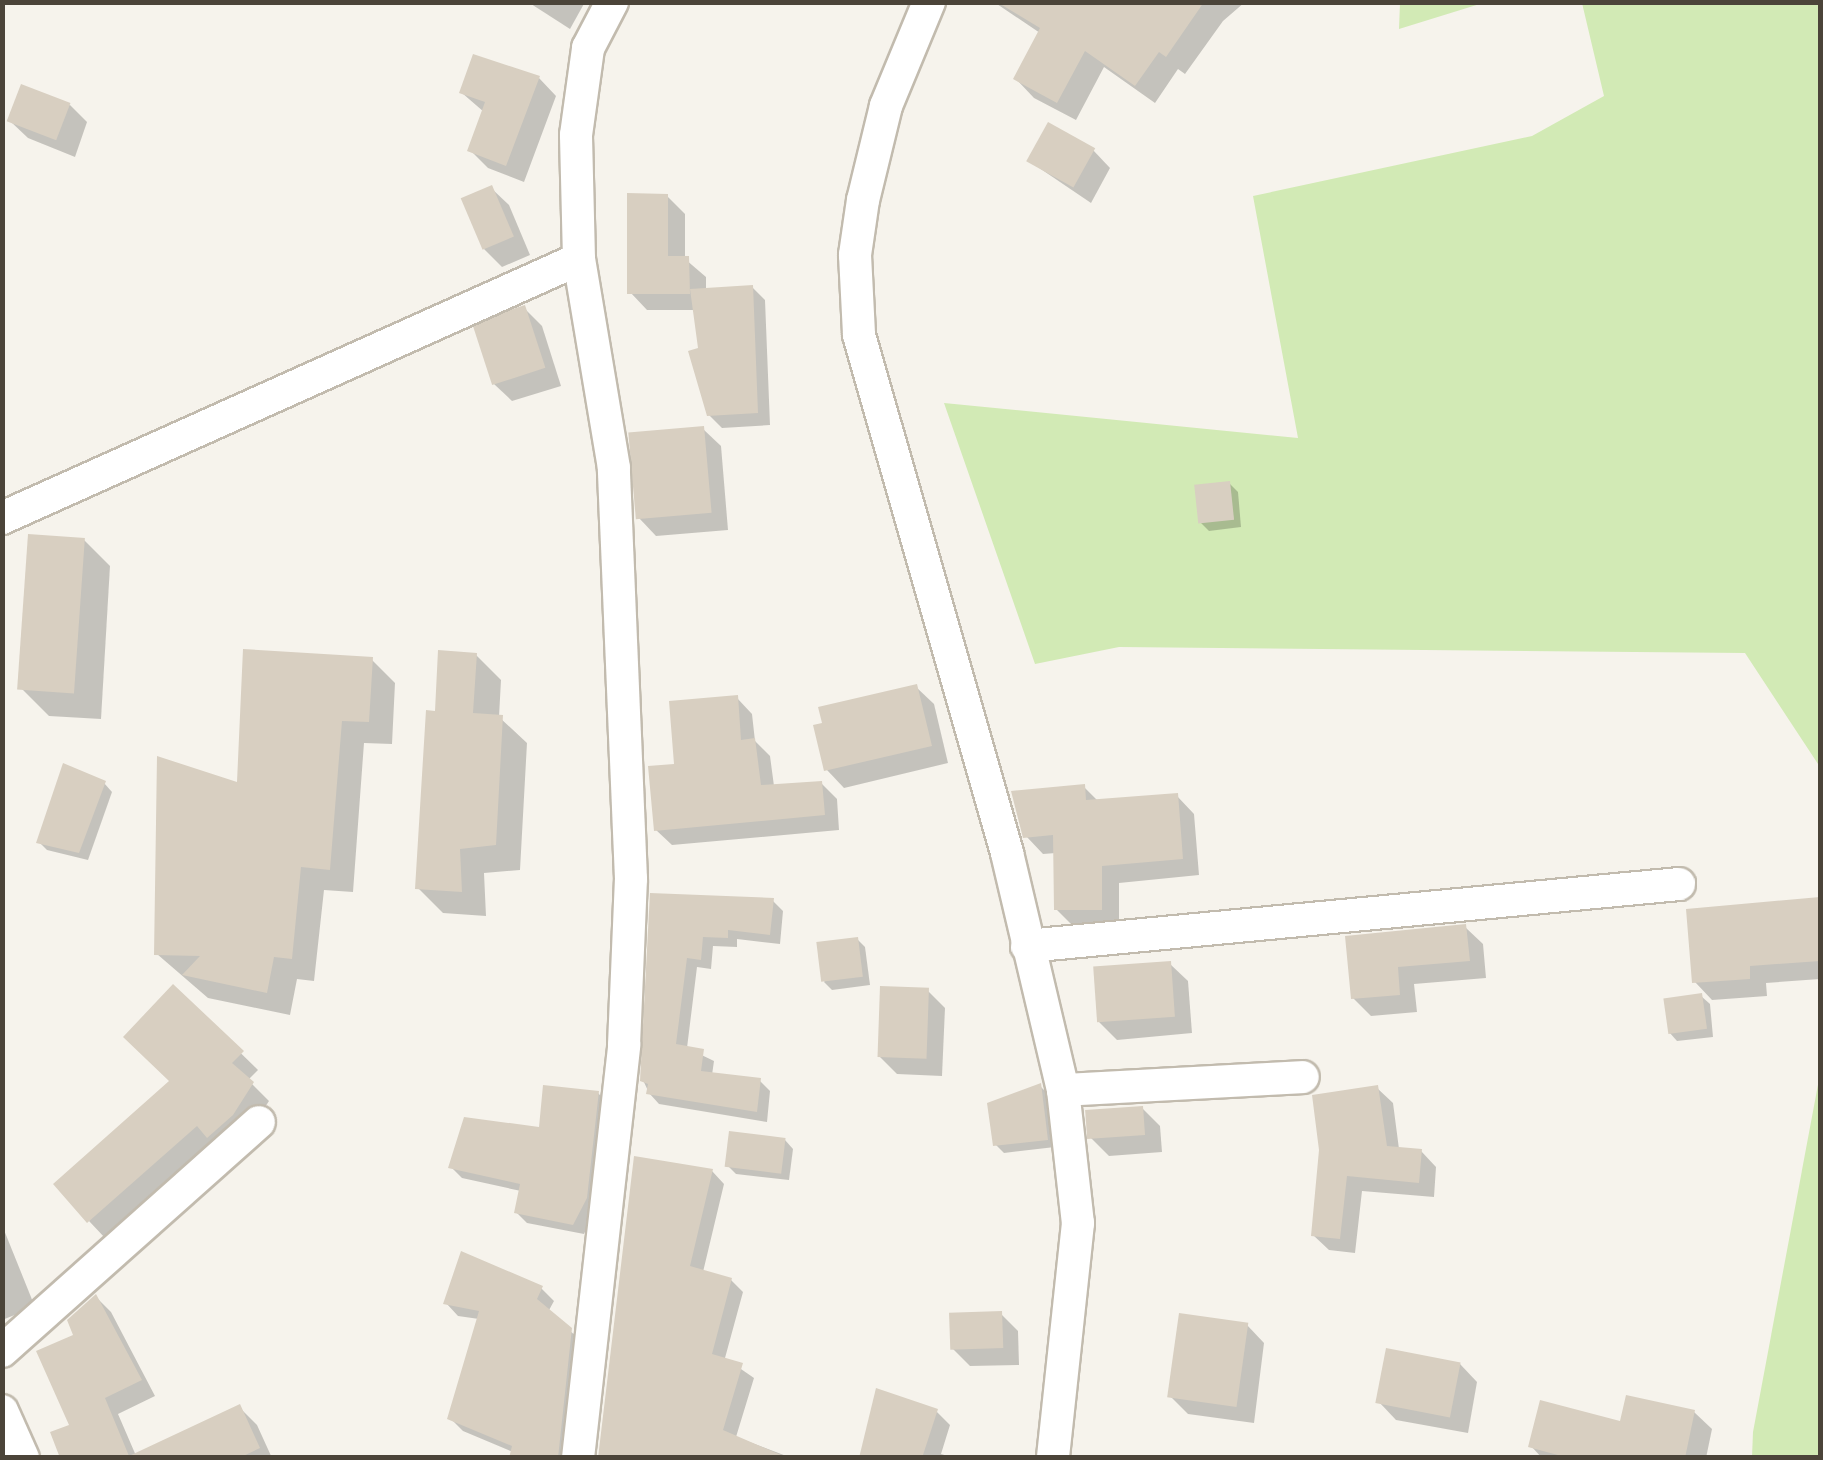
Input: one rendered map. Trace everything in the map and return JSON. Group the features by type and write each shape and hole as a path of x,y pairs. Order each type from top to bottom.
{"street":[{"path":"578,1458 624,1045 632,879 614,468 580,258 576,135 588,48 612,2"},
{"path":"929,2 886,106 863,200 854,255 859,334 1007,853 1063,1090 1078,1223 1052,1458"},
{"path":"2,518 580,258"},
{"path":"1026,946 1679,884"},
{"path":"1063,1090 1303,1077"},
{"path":"2,1350 258,1122"},
{"path":"2,1411 24,1458"}],"green space":[{"path":"1400,2 1483,3 1399,29"},
{"path":"1582,3 1820,3 1820,767 1745,653 1119,647 1035,664 944,403 1298,438 1253,196 1532,136 1604,96"},
{"path":"1820,1074 1820,1457 1752,1457 1753,1432"}],"building":[{"path":"997,2 1204,2 1166,57 1159,52 1135,86 1085,51 1057,103 1013,79 1040,28"},
{"path":"473,54 540,76 506,166 467,151 485,102 459,93"},
{"path":"21,84 70,103 56,140 7,121"},
{"path":"1048,122 1095,148 1073,188 1026,161"},
{"path":"492,185 514,237 483,250 461,198"},
{"path":"627,193 668,194 668,256 689,256 690,294 627,294"},
{"path":"753,285 758,413 707,416 688,351 698,348 690,289"},
{"path":"525,305 545,368 492,385 472,322"},
{"path":"704,426 712,513 636,519 628,433"},
{"path":"1230,481 1234,520 1198,524 1194,485"},
{"path":"28,534 85,538 74,694 17,690"},
{"path":"243,649 373,657 369,722 342,721 330,870 301,867 292,959 274,957 267,993 182,975 200,956 154,955 157,756 237,782"},
{"path":"438,650 477,653 473,713 503,715 496,845 460,849 462,892 415,889 426,710 435,711"},
{"path":"917,684 932,746 824,771 813,725 822,723 818,707"},
{"path":"738,695 741,740 755,738 761,785 822,781 825,815 654,831 648,766 674,764 669,701"},
{"path":"63,763 106,781 79,853 36,843"},
{"path":"1085,784 1086,800 1178,793 1183,859 1102,866 1102,910 1054,910 1053,835 1023,838 1011,791"},
{"path":"650,893 774,898 770,935 728,930 728,938 703,937 701,960 687,958 676,1044 704,1049 701,1071 761,1078 757,1112 646,1094 648,1084 640,1081"},
{"path":"1820,897 1820,961 1750,966 1750,979 1692,983 1686,909"},
{"path":"1466,924 1470,961 1398,967 1400,995 1351,999 1345,936"},
{"path":"858,937 863,977 821,982 816,942"},
{"path":"1171,961 1175,1017 1097,1022 1093,966"},
{"path":"173,984 244,1051 232,1063 254,1082 233,1115 207,1138 197,1126 87,1223 53,1184 169,1081 123,1037"},
{"path":"880,986 929,988 926,1059 878,1057"},
{"path":"1702,993 1707,1029 1668,1034 1663,998"},
{"path":"1041,1083 1048,1140 993,1146 987,1103"},
{"path":"543,1085 599,1091 587,1198 573,1225 514,1213 520,1184 448,1168 464,1117 539,1127"},
{"path":"1378,1085 1387,1146 1422,1149 1419,1183 1347,1176 1340,1239 1311,1236 1319,1150 1312,1095"},
{"path":"1143,1106 1145,1135 1087,1139 1085,1110"},
{"path":"729,1131 786,1138 781,1174 725,1167"},
{"path":"634,1156 713,1169 690,1266 732,1278 712,1354 743,1363 723,1430 788,1458 598,1458"},
{"path":"461,1251 543,1286 537,1299 572,1328 558,1458 509,1458 512,1446 447,1419 479,1311 443,1304"},
{"path":"96,1294 142,1380 105,1398 129,1456 240,1404 260,1448 239,1458 60,1458 50,1432 69,1425 36,1351 73,1335 67,1320"},
{"path":"1002,1311 1003,1348 950,1350 949,1313"},
{"path":"1179,1313 1248,1323 1236,1407 1167,1397"},
{"path":"1386,1348 1461,1363 1450,1417 1375,1403"},
{"path":"876,1388 938,1409 922,1458 859,1458"},
{"path":"1626,1395 1695,1410 1685,1458 1569,1458 1528,1447 1540,1400 1620,1421"}]}
